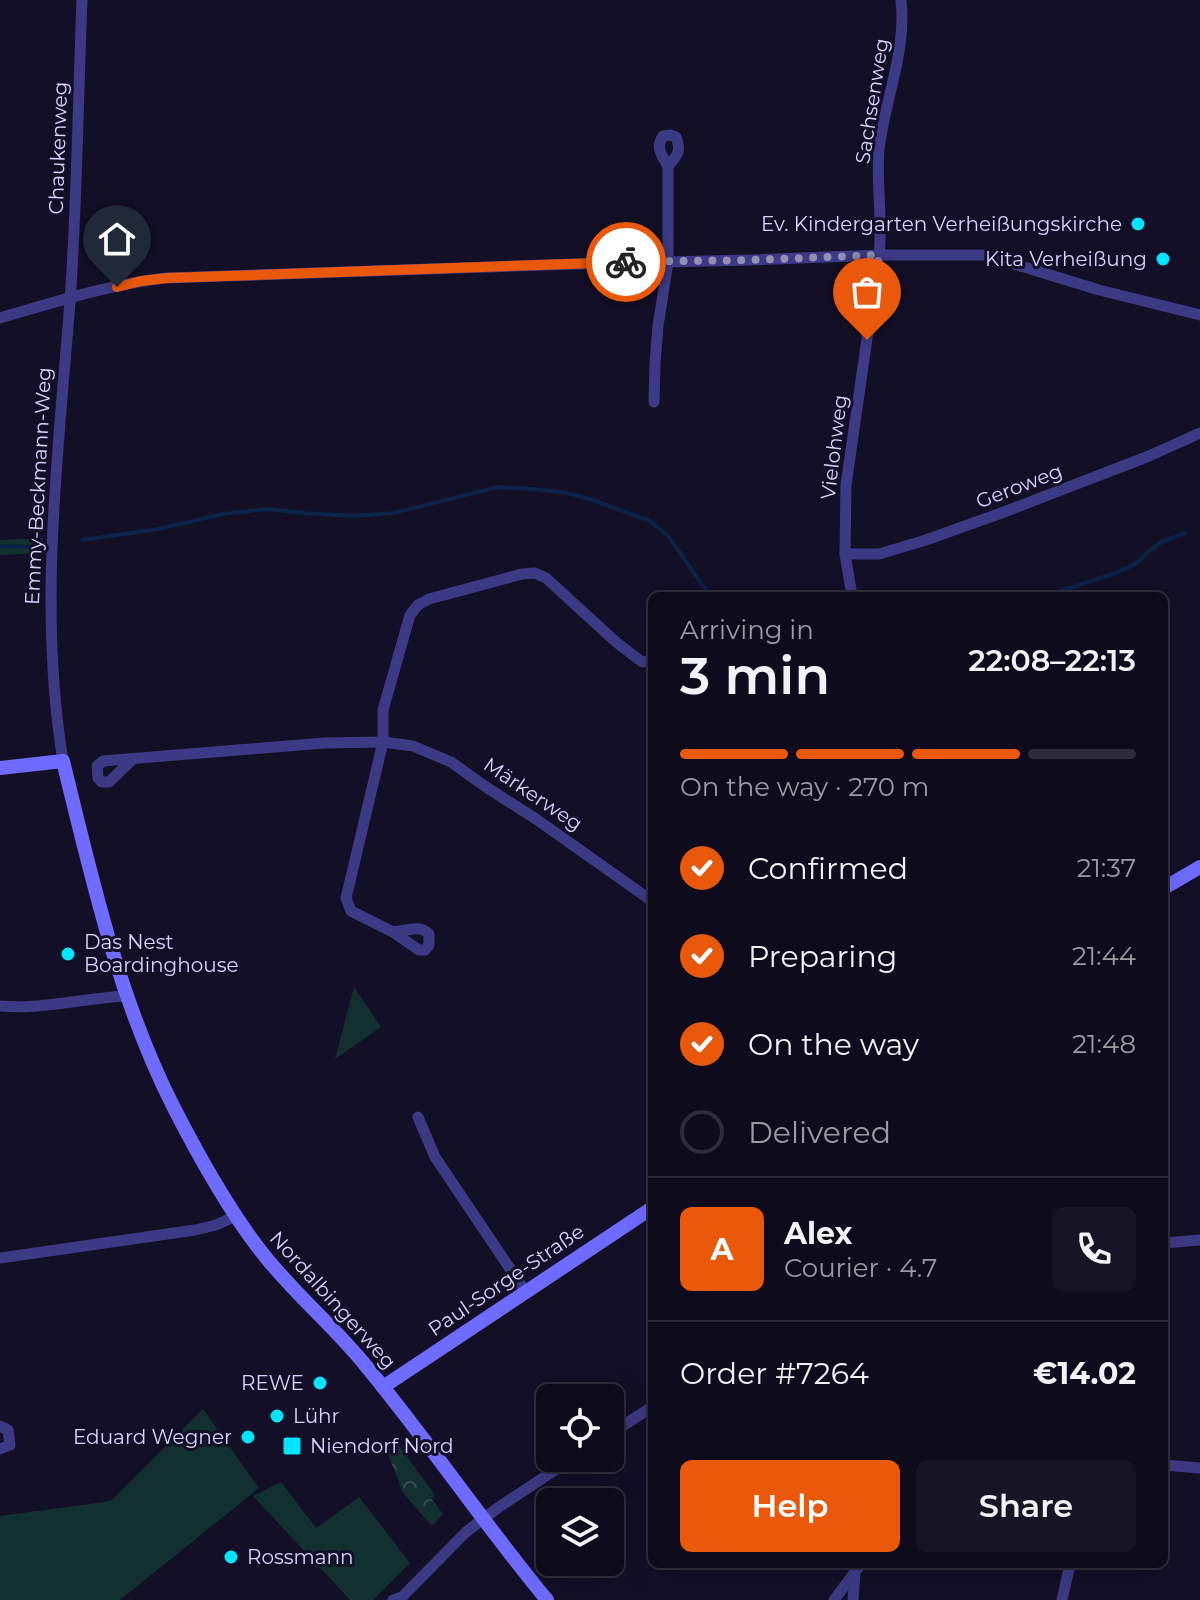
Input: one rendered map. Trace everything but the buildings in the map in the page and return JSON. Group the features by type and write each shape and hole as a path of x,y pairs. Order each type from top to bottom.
{"street":[{"name":"Chaukenweg","path":"70,298 82,0"},
{"name":"Sachsenweg","path":"879,255 878,163 883,122 899,51 901,0"},
{"path":"654,402 658,326 668,262 668,166"},
{"path":"0,318 70,298 167,278 879,255 985,255 1099,290 1200,315"},
{"name":"Vielohweg","path":"851,592 845,554 846,485 879,255"},
{"name":"Emmy-Beckmann-Weg","path":"70,298 52,539 52,648 63,761 102,920 126,996 172,1104 236,1216"},
{"name":"Geroweg","path":"845,554 879,554 926,540 1134,462 1200,433"},
{"path":"393,932 351,911 346,898 383,742 383,710 410,615 418,605 429,599 535,573 546,578 616,642 648,663"},
{"name":"Märkerweg","path":"133,759 324,743 383,742 413,746 451,762 648,898"},
{"path":"0,768 63,761"},
{"path":"1168,886 1200,867"},
{"path":"0,1006 16,1008 126,996"},
{"path":"418,1117 435,1157 525,1291"},
{"name":"Paul-Sorge-Straße","path":"383,1387 648,1211"},
{"path":"0,1258 195,1230 236,1216"},
{"name":"Nordalbingerweg","path":"236,1216 277,1271 360,1358 547,1600"},
{"path":"1168,1243 1200,1240"},
{"path":"624,1425 648,1410"},
{"path":"0,1426 8,1430 10,1445 0,1449"},
{"path":"1168,1465 1200,1468"},
{"path":"393,1600 402,1597 482,1519 552,1472"},
{"path":"1062,1600 1069,1568"},
{"path":"834,1600 858,1569"},
{"path":"853,1600 858,1569"}],"green space":[{"path":"43,538 42,553 0,555 0,540"},
{"path":"354,987 381,1027 335,1059"},
{"path":"203,1409 259,1488 120,1600 0,1600 0,1516 111,1501"},
{"path":"397,1443 435,1495 432,1500 443,1514 433,1525 403,1493 388,1454 389,1448 392,1449"},
{"path":"281,1482 316,1528 359,1497 410,1563 373,1600 350,1600 253,1496"}],"waterway":[{"path":"82,540 158,529 223,514 268,509 352,516 394,513 498,487 532,489 590,499 650,521 668,536 707,592"},
{"path":"1057,592 1116,573 1135,564 1162,542 1185,533"},
{"path":"0,546 34,547"}],"way so far":[{"path":"626,262 879,255 867,340"}],"place":[{"name":"Ev. Kindergarten Verheißungskirche","path":"1138,224"},
{"name":"Kita Verheißung","path":"1163,259"},
{"name":"Das Nest Boardinghouse","path":"68,954"},
{"name":"REWE","path":"320,1383"},
{"name":"Lühr","path":"277,1416"},
{"name":"Eduard Wegner","path":"248,1437"},
{"name":"Niendorf Nord","path":"292,1446"},
{"name":"Rossmann","path":"231,1557"}],"route":[{"path":"117,287 167,278 626,262"}]}
